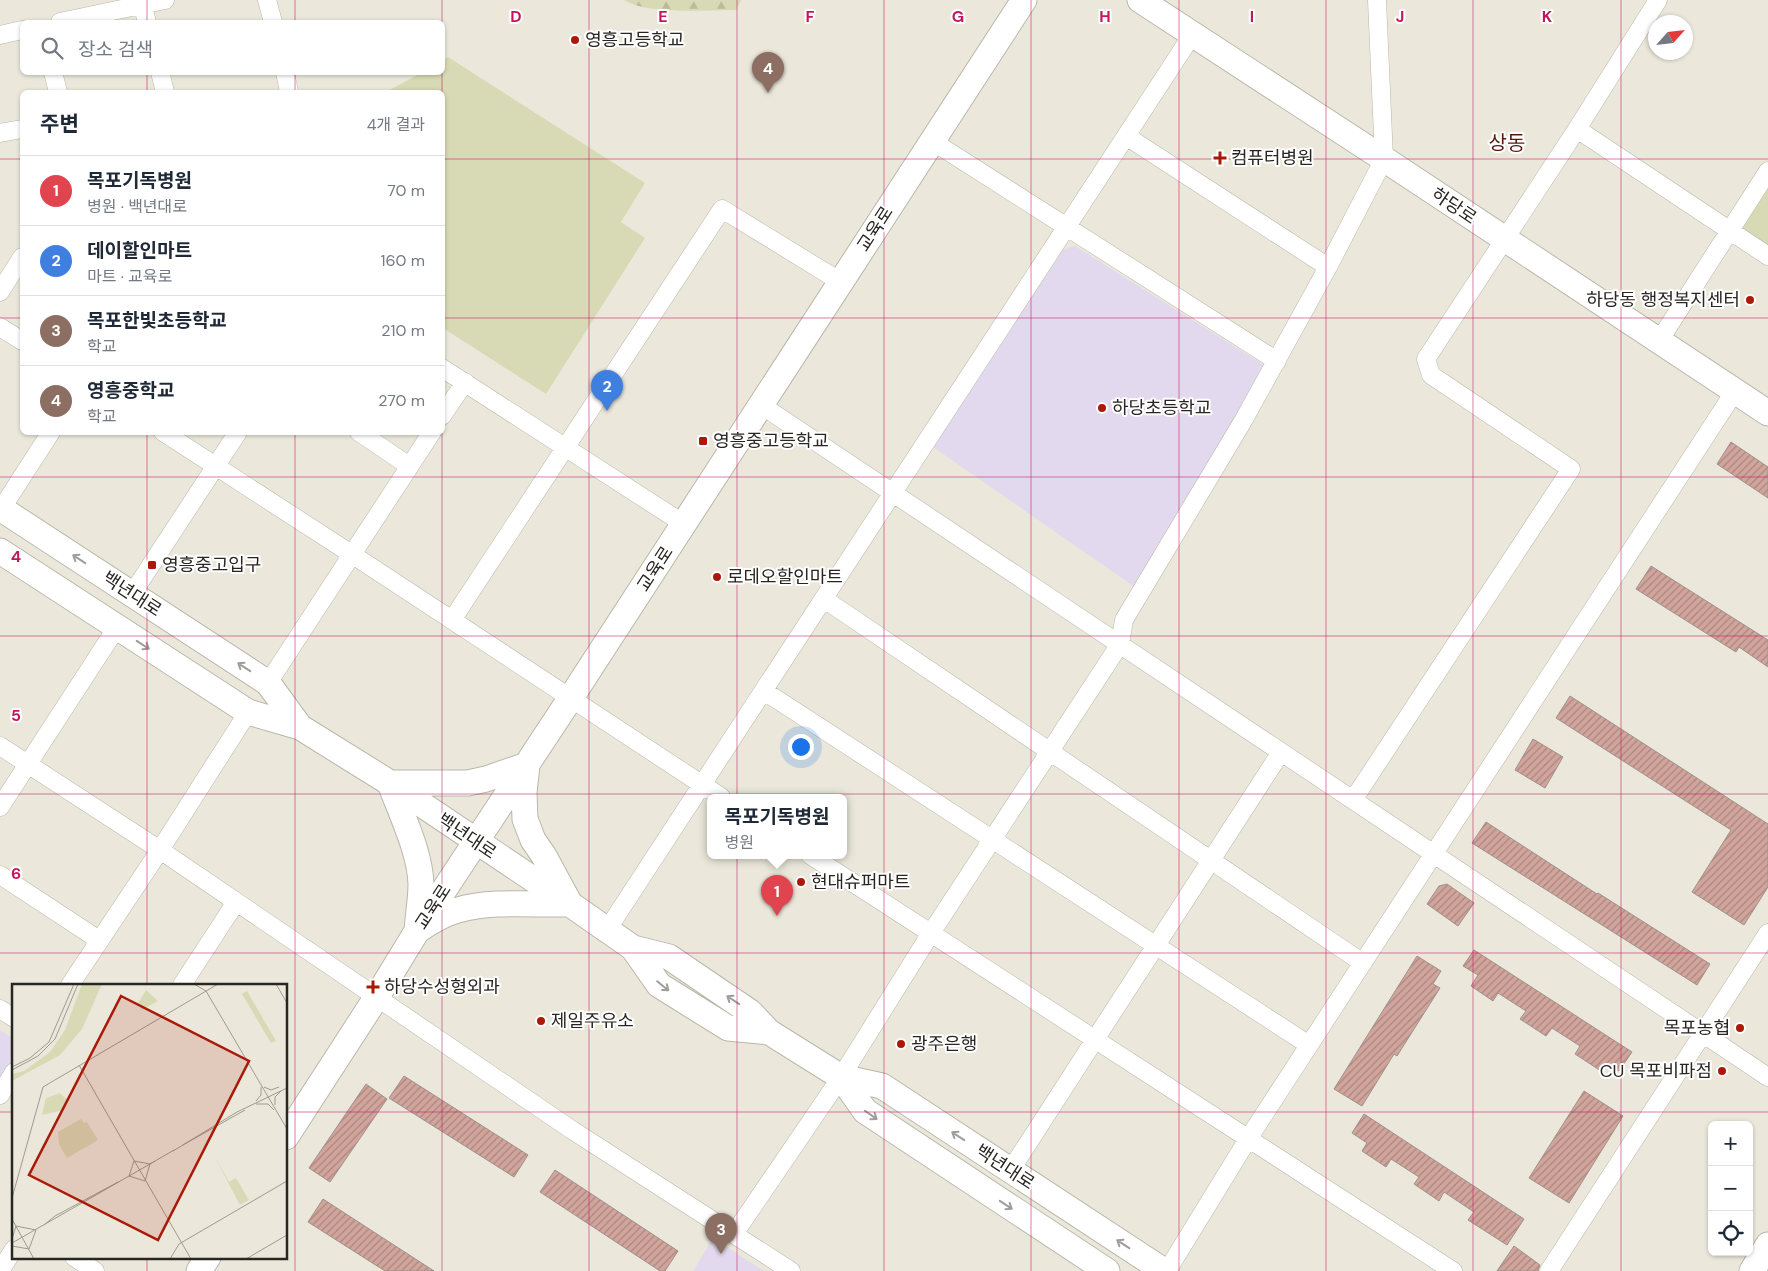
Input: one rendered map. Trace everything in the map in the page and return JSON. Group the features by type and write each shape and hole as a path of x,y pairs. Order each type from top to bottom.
{"street":[{"path":"68,20 141,2 165,0"},
{"path":"267,0 272,20"},
{"name":"교육로","path":"288,1134 417,931 1024,0"},
{"name":"하당로","path":"1140,0 1768,413"},
{"path":"734,1234 841,1077 931,933 1120,644 1124,620 1243,421 1328,267 1384,159 1377,0"},
{"path":"1353,800 1571,469 1430,376 1426,359 1577,129 1658,0"},
{"path":"141,2 146,20"},
{"path":"0,35 20,30"},
{"path":"607,930 1192,34"},
{"path":"54,75 58,90"},
{"path":"161,75 164,90"},
{"path":"286,75 290,90"},
{"path":"0,133 20,128"},
{"path":"1577,129 1768,256"},
{"path":"1126,136 1328,267"},
{"path":"932,141 1277,361"},
{"path":"1659,341 1768,171"},
{"path":"452,620 722,209 840,282"},
{"path":"0,292 20,261"},
{"path":"0,327 20,341"},
{"path":"445,370 684,524"},
{"path":"445,412 465,382"},
{"path":"1165,1271 1248,1139 1735,391"},
{"path":"761,405 1768,1077"},
{"path":"0,509 49,435"},
{"path":"168,435 716,794"},
{"path":"132,594 236,435"},
{"path":"364,435 409,466"},
{"path":"268,683 430,435"},
{"name":"백년대로","path":"0,509 268,683 300,727"},
{"name":"백년대로","path":"0,552 248,712 300,727 390,783 633,948 660,985 728,1028 769,1032 841,1077 882,1086 1165,1271"},
{"path":"824,599 1363,963"},
{"path":"0,806 116,628"},
{"path":"764,691 1309,1045"},
{"path":"71,984 160,850 248,712"},
{"path":"0,746 160,850 572,1130 791,1271"},
{"path":"1010,1170 1281,752"},
{"path":"526,765 525,819 533,840 544,856 570,904 473,907 457,910 434,919 417,931 421,884 419,868 416,853 390,783 468,783 486,779 526,765"},
{"path":"816,859 1453,1271"},
{"path":"0,875 99,940"},
{"path":"183,984 236,902"},
{"path":"1549,1271 1768,933"},
{"path":"0,1010 12,1017"},
{"path":"0,1095 12,1075"},
{"name":"백년대로","path":"841,1077 864,1111 1107,1271"},
{"path":"1752,1271 1768,1245"},
{"path":"0,1271 12,1251"},
{"path":"76,1258 95,1271"},
{"path":"199,1271 207,1258"}],"shaded area":[{"name":"하당초등학교","path":"1075,246 1270,369 1136,588 933,447 1064,249"},
{"path":"0,1030 12,1037 12,1064 0,1083"},
{"path":"713,1238 764,1271 693,1271"}],"green space":[{"path":"624,0 741,0 736,10 694,11 647,8"},
{"path":"448,57 645,183 621,222 645,238 546,394 445,329 445,90 390,90 417,75 445,75 445,59"},
{"path":"1768,183 1768,246 1744,231 1741,223"}],"building":[{"path":"1731,442 1768,467 1768,498 1717,464"},
{"path":"1651,566 1768,640 1768,667 1739,647 1736,652 1636,589"},
{"path":"1570,696 1768,824 1768,887 1744,925 1692,892 1731,830 1556,718"},
{"path":"1533,739 1563,757 1545,788 1515,770"},
{"path":"1486,822 1710,964 1697,985 1472,843"},
{"path":"1447,884 1474,903 1458,926 1427,904 1439,886"},
{"path":"1474,950 1632,1052 1619,1071 1606,1063 1601,1071 1575,1054 1580,1046 1552,1028 1546,1036 1520,1019 1526,1011 1498,993 1493,1001 1471,986 1478,975 1463,966"},
{"path":"1417,956 1441,971 1433,984 1440,988 1397,1056 1394,1054 1362,1106 1334,1089"},
{"path":"404,1076 528,1155 514,1177 389,1098"},
{"path":"366,1084 387,1099 330,1182 309,1168"},
{"path":"1584,1091 1623,1116 1569,1203 1529,1178"},
{"path":"1364,1114 1524,1219 1507,1245 1468,1220 1474,1212 1444,1192 1439,1201 1414,1184 1419,1177 1391,1159 1386,1167 1362,1151 1367,1143 1352,1133"},
{"path":"555,1170 678,1251 665,1271 660,1271 540,1192"},
{"path":"323,1199 434,1271 385,1271 308,1222"},
{"path":"1514,1246 1540,1265 1538,1271 1497,1271"}],"place":[{"name":"영흥고등학교","path":"575,40"},
{"name":"영흥중학교","path":"768,93"},
{"name":"컴퓨터병원","path":"1220,158"},
{"name":"하당동 행정복지센터","path":"1750,300"},
{"name":"하당초등학교","path":"1102,408"},
{"name":"데이할인마트","path":"607,411"},
{"name":"영흥중고등학교","path":"703,441"},
{"name":"영흥중고입구","path":"152,565"},
{"name":"로데오할인마트","path":"717,577"},
{"name":"현대슈퍼마트","path":"801,882"},
{"name":"목포기독병원","path":"777,916"},
{"name":"하당수성형외과","path":"373,987"},
{"name":"제일주유소","path":"541,1021"},
{"name":"목포농협","path":"1740,1028"},
{"name":"광주은행","path":"901,1044"},
{"name":"CU 목포비파점","path":"1722,1071"},
{"name":"목포한빛초등학교","path":"721,1254"}],"district":[{"name":"상동","path":"1507,143"}]}
